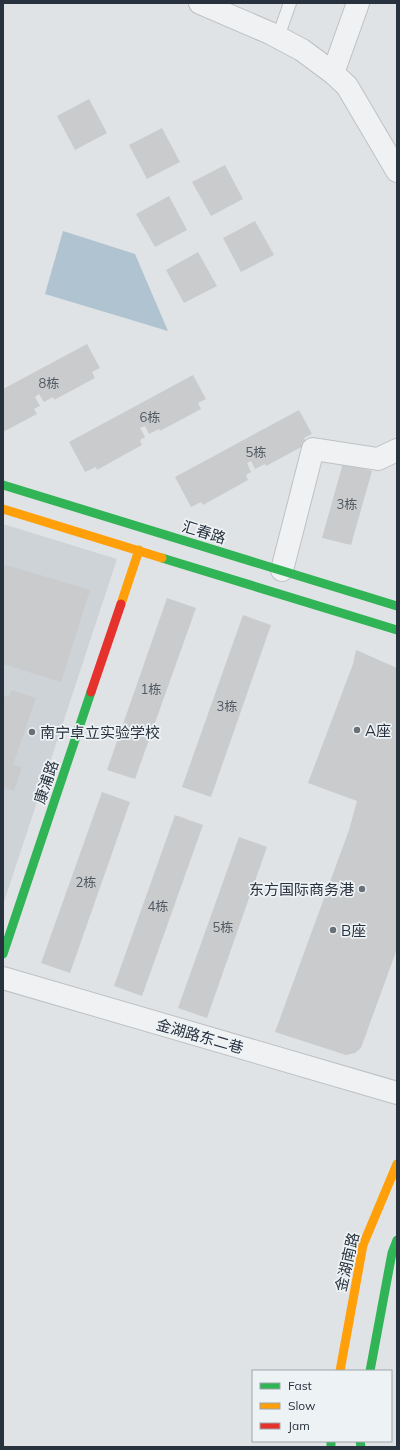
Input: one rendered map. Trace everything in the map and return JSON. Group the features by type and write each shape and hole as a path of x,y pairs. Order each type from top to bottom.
{"main road":[{"name":"汇春路","path":"3,484 397,606"},
{"path":"3,509 397,630"},
{"name":"康浦路","path":"3,954 139,550"},
{"name":"金湖南路","path":"340,1370 363,1245 397,1164"},
{"path":"370,1370 392,1253 397,1240"}],"street":[{"path":"200,3 224,8 302,50 332,73 347,86 397,171"},
{"path":"332,73 358,3"},
{"path":"282,570 313,449 378,459 397,450"},
{"name":"金湖路东二巷","path":"3,978 397,1093"}],"lane":[{"path":"278,37 290,3"}],"shaded area":[{"name":"南宁卓立实验学校","path":"3,524 117,559 3,905"}],"water":[{"path":"63,231 135,254 168,331 45,294"}],"building":[{"path":"89,99 107,133 75,150 57,116"},
{"path":"162,128 180,162 147,179 129,145"},
{"path":"225,165 243,199 211,216 192,182"},
{"path":"169,196 187,230 155,247 136,214"},
{"path":"255,221 274,255 241,272 223,238"},
{"path":"198,252 217,286 184,303 166,270"},
{"path":"87,344 100,368 92,372 95,378 54,400 53,397 44,402 39,394 35,397 40,406 34,409 37,414 3,432 3,389"},
{"path":"193,375 206,399 198,403 201,409 160,431 159,429 149,434 145,426 140,428 145,437 140,440 142,445 97,470 96,467 85,472 69,442"},
{"path":"299,410 312,434 304,438 307,444 266,466 265,464 255,469 251,461 247,463 251,472 246,475 248,480 203,505 201,502 191,507 175,477"},
{"path":"343,463 372,471 351,545 322,538"},
{"path":"3,564 90,590 61,682 3,664"},
{"path":"167,598 196,608 135,779 107,770"},
{"path":"243,615 271,625 211,797 182,787"},
{"name":"东方国际商务港","path":"356,650 397,668 397,949 361,1048 355,1053 346,1055 275,1032 349,830 357,801 308,783 353,664"},
{"path":"11,690 36,698 13,765 22,767 14,791 5,788 3,794 3,695 9,697"},
{"path":"102,792 130,802 70,973 41,963"},
{"path":"175,815 203,825 142,996 114,986"},
{"path":"239,837 267,847 207,1018 178,1008"}],"traffic: fast":[{"path":"3,485 397,606"},
{"path":"162,558 397,630"},
{"path":"3,954 91,692"},
{"path":"370,1370 392,1253 397,1240"},
{"path":"331,1442 331,1447"},
{"path":"360,1442 361,1447"}],"traffic: slow":[{"path":"3,509 162,558"},
{"path":"121,604 139,550"},
{"path":"340,1370 363,1245 397,1164"}],"traffic: jam":[{"path":"91,692 121,604"}],"place":[{"name":"A座","path":"357,730"},
{"name":"南宁卓立实验学校","path":"32,732"},
{"name":"东方国际商务港","path":"362,889"},
{"name":"B座","path":"333,930"}]}
